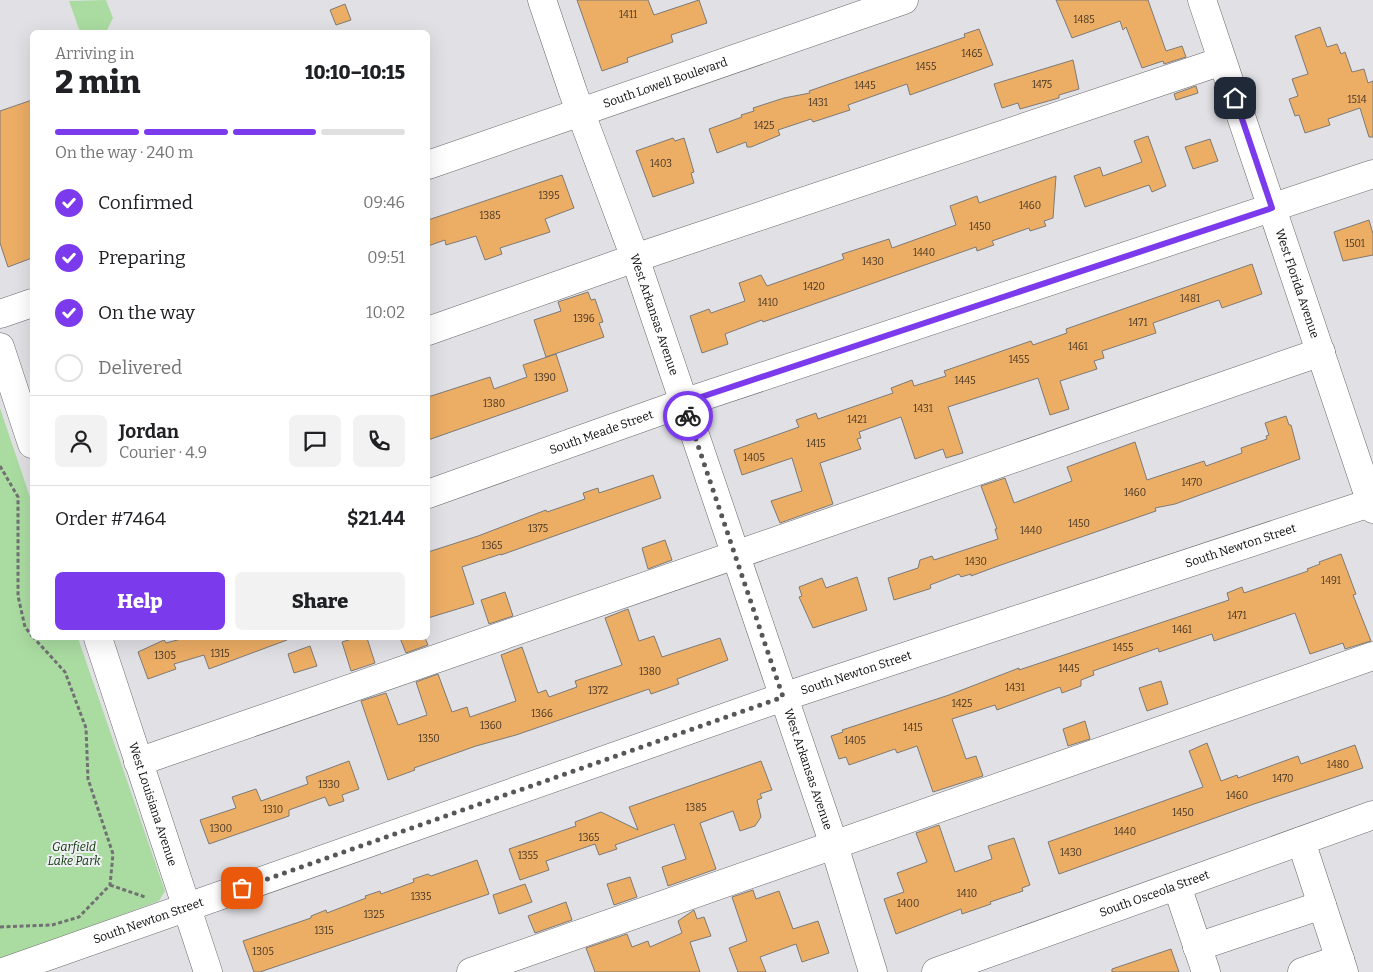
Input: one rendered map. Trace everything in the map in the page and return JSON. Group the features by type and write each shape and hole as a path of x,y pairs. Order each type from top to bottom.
{"street":[{"name":"West Arkansas Avenue","path":"542,0 635,258 834,845 873,972"},
{"name":"South Lowell Boulevard","path":"430,164 904,0"},
{"name":"West Florida Avenue","path":"1202,0 1372,505"},
{"path":"430,330 635,258 1222,61"},
{"name":"South Meade Street","path":"430,493 683,403 1373,174"},
{"path":"0,314 30,304"},
{"path":"0,347 30,438"},
{"path":"138,762 735,553 1321,352"},
{"name":"South Newton Street","path":"3,972 783,697 1372,505"},
{"name":"West Louisiana Avenue","path":"99,640 208,972"},
{"path":"471,972 1373,656"},
{"name":"South Osceola Street","path":"936,972 1373,815"},
{"path":"1300,841 1342,965 1302,972"},
{"path":"1177,886 1206,972"},
{"path":"1197,946 1322,905"}],"path":[{"path":"0,466 18,497 18,596 25,627 30,633"},
{"path":"0,927 52,925 79,917 110,885 114,854 88,779 86,728 65,672 36,640"}],"green space":[{"path":"106,0 113,18 107,30 79,30 69,1"},
{"name":"Garfield Lake Park","path":"0,408 30,497 30,640 79,640 165,891 159,901 0,960"}],"building":[{"path":"577,0 648,0 654,15 699,0 707,23 671,35 673,42 627,58 628,62 602,71"},
{"path":"1056,0 1148,0 1166,51 1182,46 1186,57 1164,64 1163,61 1142,68 1126,27 1123,30 1120,21 1072,38"},
{"path":"345,4 351,20 336,25 330,10"},
{"path":"1320,27 1327,47 1337,44 1341,54 1345,52 1352,72 1364,69 1368,83 1373,81 1373,137 1369,137 1360,108 1328,119 1330,125 1305,133 1299,115 1295,116 1289,99 1298,96 1292,79 1308,74 1295,36"},
{"path":"979,29 993,65 910,95 907,84 848,105 850,110 813,122 811,119 778,130 780,135 751,147 747,147 746,142 717,153 709,129 742,117 741,115 754,111 753,108 784,98 810,93 809,91 965,37 964,34"},
{"path":"1073,60 1079,89 1059,95 1059,98 1020,109 1018,103 1002,108 994,84"},
{"path":"1196,86 1198,93 1176,100 1174,94"},
{"path":"30,101 30,259 8,267 0,243 0,111"},
{"path":"1148,136 1166,186 1152,192 1149,185 1085,207 1074,176 1100,167 1103,176 1142,162 1134,141"},
{"path":"673,138 675,141 684,138 694,172 691,173 694,183 653,197 636,151"},
{"path":"1210,139 1218,161 1193,169 1185,147"},
{"path":"562,175 574,208 545,219 550,232 500,248 502,254 485,260 476,236 446,245 445,240 430,245 430,219"},
{"path":"1056,176 1053,218 1044,221 1046,226 1030,231 1029,228 992,241 994,245 977,251 976,247 763,322 762,320 725,334 728,344 702,353 690,316 709,309 711,313 745,301 739,283 761,275 767,286 844,259 842,254 889,239 892,248 956,225 950,206 977,196 979,203"},
{"path":"1369,220 1373,234 1373,255 1343,261 1334,232"},
{"path":"1252,264 1262,294 1222,308 1219,300 1153,323 1156,333 1102,351 1104,358 1094,361 1097,369 1060,381 1069,409 1050,415 1038,378 948,407 963,453 946,458 943,449 915,459 901,417 859,432 861,438 857,439 861,449 820,463 833,504 780,523 771,501 802,491 792,458 742,475 734,450 799,427 796,420 816,413 818,419 893,393 891,388 912,380 914,386 946,376 944,371 1031,341 1033,345 1067,333 1066,329"},
{"path":"588,292 591,300 595,299 603,322 599,323 604,337 546,357 534,320 561,311 558,302"},
{"path":"556,354 568,391 430,439 430,396 490,377 494,389 527,377 523,365"},
{"path":"1286,416 1289,425 1291,425 1300,459 1175,504 1155,508 1156,511 971,576 971,574 961,577 959,574 930,585 931,588 929,589 894,600 888,578 918,568 920,560 932,556 934,560 998,539 995,529 997,529 981,486 1005,478 1014,503 1072,481 1067,467 1135,442 1147,480 1204,461 1206,466 1242,453 1241,448 1267,439 1266,436 1269,435 1265,423"},
{"path":"653,475 661,498 462,567 474,604 430,617 430,551 478,536 546,510 547,512 585,499 583,493 598,488 599,493"},
{"path":"665,540 672,560 648,569 642,548"},
{"path":"1341,554 1356,594 1353,595 1371,641 1345,649 1343,643 1310,654 1295,613 1214,641 1212,634 1159,652 1158,648 1093,671 1094,675 1081,680 1081,686 1062,693 1060,687 997,710 995,705 952,719 966,759 976,756 983,776 933,792 917,746 897,753 895,749 849,765 846,757 839,759 831,736 843,732 842,730 949,695 1019,668 1019,670 1229,600 1227,593 1242,587 1244,593 1308,571 1307,569 1320,564 1319,562"},
{"path":"857,577 867,610 813,628 799,597 802,596 799,587 822,578 826,588"},
{"path":"505,592 513,616 489,624 481,600"},
{"path":"628,609 639,641 654,636 662,657 720,638 728,660 677,679 679,684 651,694 649,689 516,735 476,746 414,768 415,770 388,780 361,701 386,693 398,725 427,715 416,682 438,674 452,712 467,707 470,717 516,701 501,655 522,647 538,693 546,690 549,697 577,687 575,681 622,665 605,618"},
{"path":"164,640 166,643 177,640 287,640 209,669 204,655 174,664 176,669 148,679 138,652"},
{"path":"368,640 375,663 351,671 342,642"},
{"path":"401,640 426,640 428,645 406,653"},
{"path":"310,646 317,666 294,673 288,654"},
{"path":"1161,681 1168,704 1147,711 1139,688"},
{"path":"1085,721 1090,739 1068,746 1063,729"},
{"path":"1207,743 1221,781 1237,775 1238,778 1298,756 1301,764 1355,745 1363,768 1254,804 1059,874 1048,842 1203,787 1189,751"},
{"path":"349,761 359,789 342,795 344,801 329,806 325,797 289,810 289,816 209,844 200,820 236,808 232,797 256,789 261,801 308,784 306,777"},
{"path":"761,761 772,790 760,794 762,798 757,800 761,817 755,826 740,831 733,811 700,823 716,869 668,886 662,867 686,859 674,824 615,845 617,849 599,855 595,844 546,861 549,870 520,880 509,849 576,826 575,822 601,812 638,830 629,807"},
{"path":"939,825 955,872 992,859 988,846 1014,838 1030,885 1022,888 1023,891 990,902 991,904 962,914 961,909 896,934 884,899 904,892 897,873 927,862 916,833"},
{"path":"477,860 489,894 260,972 254,972 243,941 311,918 311,916 326,910 327,913 366,898 365,896 380,891 381,894 414,882 413,879 428,874 431,876"},
{"path":"630,877 637,897 614,905 607,884"},
{"path":"525,884 532,902 499,914 493,895"},
{"path":"753,890 756,899 779,891 793,929 818,921 829,953 802,962 796,944 760,957 766,972 738,972 729,948 747,941 732,897"},
{"path":"566,902 572,920 535,933 528,916"},
{"path":"694,910 697,919 704,917 711,936 690,942 700,972 595,972 586,948 627,934 632,947 648,941 650,947 682,933 678,921"},
{"path":"1171,949 1179,972 1112,972 1112,969"}],"way so far":[{"path":"242,888 783,697 688,416"}],"route":[{"path":"688,416 683,403 1272,208 1235,98"}]}
